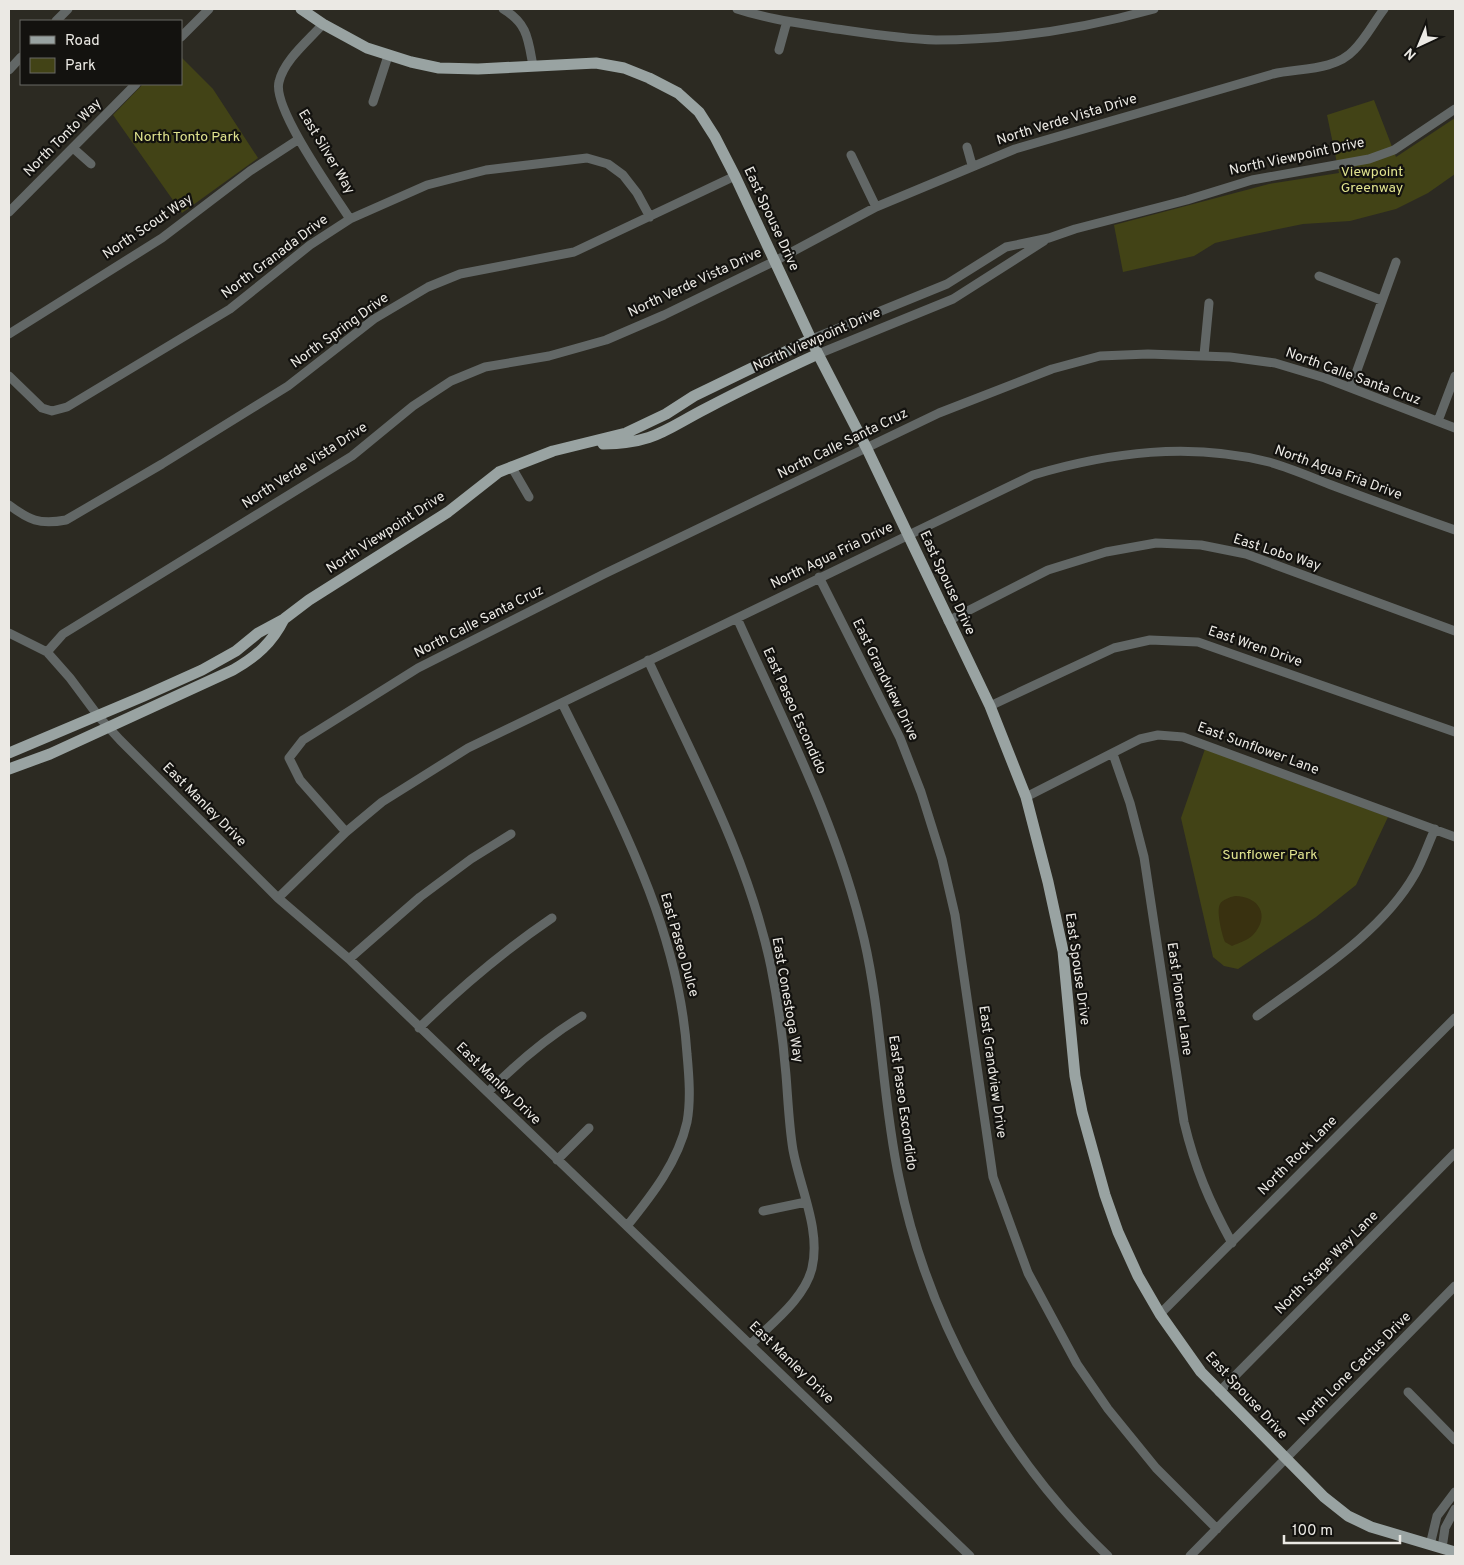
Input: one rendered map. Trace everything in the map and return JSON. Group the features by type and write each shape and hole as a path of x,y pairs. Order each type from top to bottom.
{"main road":[{"name":"East Spouse Drive","path":"301,9 323,24 367,48 388,56 440,68 478,69 605,65 624,68 671,89 699,112 715,137 735,176 818,354 867,449 990,706 1026,797 1063,951 1075,1076 1093,1158 1118,1232 1138,1276 1160,1314 1201,1372 1324,1497 1348,1516 1371,1527 1435,1549 1455,1552"},
{"name":"North Viewpoint Drive","path":"9,753 99,717 202,670 236,651 258,633 284,619 309,600 424,529 485,482 512,466 553,451 589,444 626,433 649,423 694,396 812,339"},
{"name":"North Viewpoint Drive","path":"589,444 630,443 657,436 705,408 818,354"},
{"name":"North Viewpoint Drive","path":"9,769 50,754 250,660 276,635 284,619"}],"street":[{"path":"57,20 68,9"},
{"path":"182,36 209,9"},
{"path":"503,9 520,22 526,32 533,66"},
{"path":"737,9 787,21 852,31 935,40 989,38 1058,31 1154,9"},
{"name":"North Verde Vista Drive","path":"47,652 63,634 352,456 413,406 450,381 485,367 549,356 606,340 664,315 775,261 876,207 972,165 1015,149 1273,74 1295,69 1330,65 1345,59 1355,50 1384,9"},
{"path":"779,50 787,21"},
{"name":"East Silver Way","path":"323,24 284,70 278,83 279,96 299,139 350,219"},
{"path":"373,102 388,56"},
{"path":"9,70 20,58"},
{"name":"North Tonto Way","path":"9,212 135,85"},
{"name":"North Viewpoint Drive","path":"812,339 947,284 1006,247 1049,238 1075,229 1187,200 1252,180 1339,166 1369,158 1394,150 1455,109"},
{"name":"North Scout Way","path":"9,334 162,238 250,171 299,139"},
{"path":"967,147 972,165"},
{"path":"73,148 91,164"},
{"path":"851,155 876,207"},
{"name":"North Granada Drive","path":"9,376 42,408 52,411 68,407 230,309 310,245 350,219 428,185 456,176 486,170 587,158 608,164 623,175 637,193 650,217"},
{"name":"North Spring Drive","path":"9,505 27,519 50,523 66,520 162,464 288,386 374,319 428,287 460,274 574,252 735,176"},
{"name":"North Viewpoint Drive","path":"818,354 954,299 1049,238"},
{"path":"1351,387 1396,262"},
{"path":"1319,276 1381,300"},
{"path":"1204,355 1209,303"},
{"name":"North Calle Santa Cruz","path":"346,832 300,780 289,758 303,740 418,668 613,570 867,449 938,413 1052,369 1100,356 1148,354 1204,355 1275,364 1351,387 1395,407 1455,428"},
{"path":"1438,421 1455,376"},
{"name":"North Agua Fria Drive","path":"278,898 346,832 382,802 460,753 819,577 1033,475 1081,461 1132,452 1187,451 1270,462 1455,530"},
{"path":"512,466 529,498"},
{"name":"East Lobo Way","path":"948,621 1048,570 1106,552 1156,543 1201,545 1246,554 1455,631"},
{"name":"East Grandview Drive","path":"819,577 900,738 921,792 942,859 955,915 993,1177 1028,1273 1077,1364 1108,1409 1156,1468 1217,1529"},
{"name":"East Paseo Escondido","path":"737,618 841,854 864,940 877,1016 886,1103 899,1179 917,1248 942,1316 974,1380 1008,1436 1072,1519 1108,1556"},
{"name":"East Manley Drive","path":"9,633 47,652 108,727 278,898 349,959 970,1556"},
{"name":"East Wren Drive","path":"990,706 1114,648 1150,640 1198,642 1455,732"},
{"name":"East Conestoga Way","path":"648,660 729,831 752,896 771,966 783,1042 793,1150 806,1202 815,1251 812,1270 804,1286 792,1302 751,1344"},
{"name":"East Paseo Dulce","path":"562,703 637,858 660,921 678,984 686,1036 689,1081 687,1122 674,1160 627,1226"},
{"name":"East Sunflower Lane","path":"1026,797 1140,739 1158,735 1183,737 1455,837"},
{"name":"East Pioneer Lane","path":"1113,754 1130,803 1144,857 1184,1122 1194,1164 1214,1210 1232,1243"},
{"path":"1257,1016 1338,957 1389,910 1415,874 1435,829"},
{"path":"349,959 420,897 471,859 511,834"},
{"path":"419,1028 462,986 502,952 552,918"},
{"path":"488,1092 515,1065 552,1034 582,1016"},
{"name":"North Rock Lane","path":"1160,1314 1455,1018"},
{"path":"557,1160 589,1128"},
{"name":"North Stage Way Lane","path":"1219,1392 1455,1153"},
{"path":"763,1211 806,1202"},
{"name":"North Lone Cactus Drive","path":"1190,1556 1455,1286"},
{"path":"1408,1392 1455,1440"},
{"path":"1435,1549 1437,1516 1455,1492"},
{"path":"1435,1549 1455,1509"}],"green space":[{"name":"North Tonto Park","path":"182,58 213,89 258,158 182,213 113,115 142,85 182,85"},
{"name":"Viewpoint Greenway","path":"1374,100 1396,157 1455,118 1455,174 1428,193 1396,209 1350,221 1303,224 1245,236 1215,243 1194,256 1123,272 1114,225 1269,184 1339,173 1327,115"},
{"name":"Sunflower Park","path":"1205,749 1388,817 1356,885 1316,917 1238,969 1224,966 1213,957 1181,818"}],"sand":[{"path":"1235,896 1250,899 1256,903 1262,914 1258,928 1253,935 1232,946 1225,942 1224,939 1219,907 1222,901"}]}
